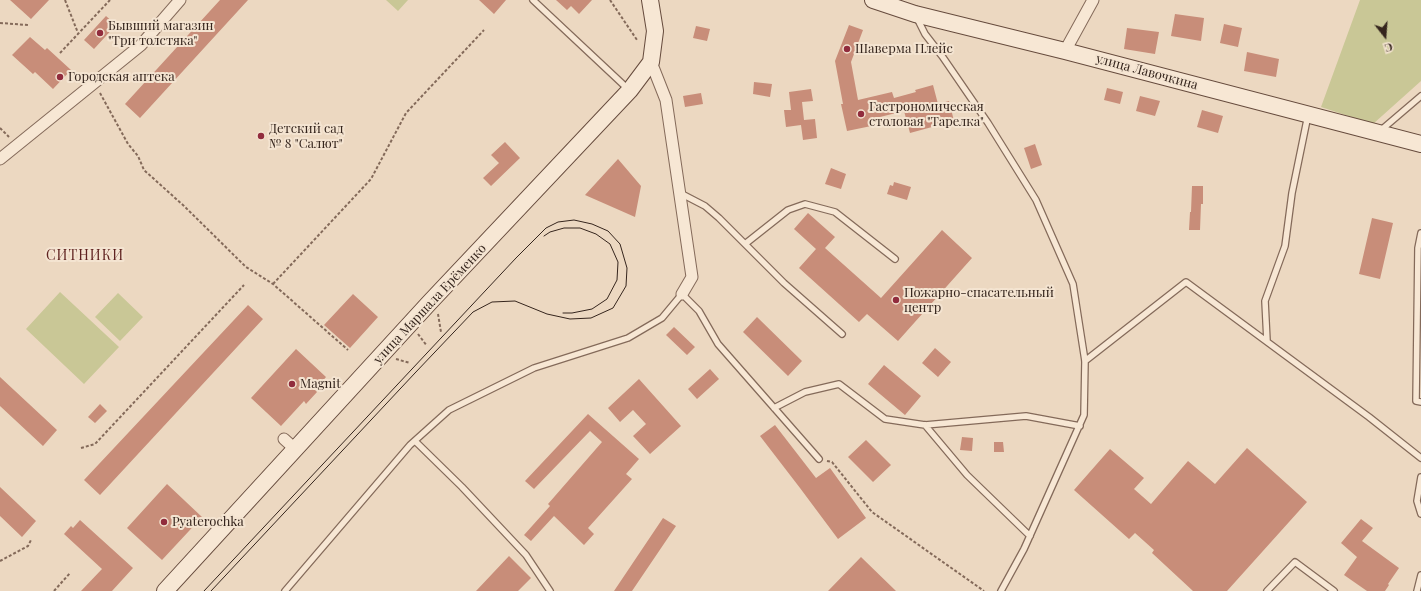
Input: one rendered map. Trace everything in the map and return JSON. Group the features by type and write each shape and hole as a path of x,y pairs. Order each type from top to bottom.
{"main road":[{"name":"улица Маршала Ерёменко","path":"165,591 289,444 430,302 630,90 650,62 655,31 650,0"},
{"name":"улица Лавочкина","path":"873,0 915,14 1066,51 1421,144"}],"street":[{"path":"0,159 141,45 180,0"},
{"path":"1066,51 1094,0"},
{"path":"650,62 666,100 692,277 682,294"}],"lane":[{"path":"533,0 630,90"},
{"path":"915,14 925,34 988,123 1036,200 1074,284 1085,361 1084,415 1030,536 1001,591"},
{"path":"1378,133 1421,96"},
{"path":"1267,341 1266,302 1285,246 1292,193 1308,115"},
{"path":"680,193 705,206 719,218 784,283 842,334"},
{"path":"745,244 788,210 805,204 835,212 895,259"},
{"path":"1421,233 1418,248 1416,401 1421,402"},
{"path":"1085,361 1186,282 1370,417 1421,458"},
{"path":"285,591 415,441 449,410 534,368 628,338 662,318 682,294 699,311 718,344 819,459"},
{"path":"774,408 805,392 839,384 884,419 925,425 1026,416 1080,426"},
{"path":"925,425 967,475 1030,536"},
{"path":"415,441 462,487 526,556 550,591"},
{"path":"1421,477 1417,501 1421,514"},
{"path":"1267,591 1295,562 1334,591"},
{"path":"1417,591 1421,575"}],"path":[{"path":"65,0 78,33"},
{"path":"60,53 110,0"},
{"path":"610,0 637,40"},
{"path":"0,23 28,25"},
{"path":"273,284 371,179 406,113 484,30"},
{"path":"94,83 128,144 138,156 144,170 184,206 246,267 273,284 348,350"},
{"path":"81,448 95,444 244,285"},
{"path":"438,314 441,332"},
{"path":"418,334 427,346"},
{"path":"395,358 410,363"},
{"path":"819,459 832,462 872,512 984,591"},
{"path":"0,561 28,546 32,540"},
{"path":"54,591 70,573"}],"shaded area":[{"path":"386,0 408,0 398,11"},
{"path":"1360,0 1421,0 1421,81 1373,124 1321,107"},
{"path":"60,292 119,347 84,384 26,329"},
{"path":"118,293 143,317 120,341 95,317"}],"building":[{"path":"10,0 49,0 31,19"},
{"path":"220,0 248,0 140,118 125,104"},
{"path":"479,0 506,0 494,14"},
{"path":"556,0 592,0 579,14 571,6 567,10"},
{"path":"1175,14 1204,18 1201,41 1171,36"},
{"name":"Бывший магазин \"Три толстяка\"","path":"106,16 116,25 94,49 84,40"},
{"path":"1224,24 1242,28 1238,47 1220,43"},
{"path":"849,25 863,30 851,62 858,100 892,92 894,98 916,92 915,90 933,85 938,104 949,101 954,121 910,133 904,111 880,117 881,124 847,131 841,104 843,104 835,61"},
{"path":"696,26 710,29 707,41 693,38"},
{"path":"1127,28 1159,32 1155,54 1124,49"},
{"path":"30,37 45,50 47,48 71,70 53,89 35,72 33,74 12,55"},
{"path":"1247,52 1279,59 1276,77 1244,71"},
{"path":"754,82 772,84 770,97 753,94"},
{"path":"1107,88 1123,92 1120,104 1104,100"},
{"path":"811,89 813,101 802,102 804,120 815,119 817,138 803,140 801,125 786,127 784,110 791,110 789,92"},
{"path":"701,93 703,104 685,107 683,96"},
{"path":"1140,96 1160,101 1155,116 1136,111"},
{"path":"1202,110 1223,116 1218,133 1197,127"},
{"path":"505,142 520,158 491,186 483,178 499,163 491,155"},
{"path":"1035,144 1042,165 1031,169 1024,148"},
{"path":"618,159 641,186 635,217 585,195"},
{"path":"831,168 846,174 841,189 825,184"},
{"path":"894,182 911,187 907,200 887,194 890,185 893,186"},
{"path":"1192,186 1203,186 1203,204 1201,204 1200,230 1189,230"},
{"path":"808,213 835,237 825,248 881,298 942,230 972,258 898,341 867,314 859,322 799,268 816,249 794,229"},
{"path":"1372,218 1393,223 1380,279 1359,274"},
{"path":"353,294 378,317 350,348 324,325"},
{"path":"248,305 263,319 100,495 84,480"},
{"path":"757,317 802,361 788,376 743,332"},
{"path":"674,327 695,347 687,355 666,335"},
{"path":"935,348 951,362 938,377 922,363"},
{"name":"Magnit","path":"296,349 326,377 315,390 317,392 306,404 304,401 281,426 251,398"},
{"path":"884,365 921,396 905,415 868,384"},
{"path":"710,369 719,379 697,399 688,389"},
{"path":"0,377 57,430 43,446 0,406"},
{"path":"639,379 681,426 650,454 633,436 646,424 633,410 620,422 608,408"},
{"path":"100,404 107,411 95,423 88,417"},
{"path":"588,414 639,459 626,474 632,479 588,528 594,534 584,545 554,516 531,541 524,535 550,506 548,504 602,442 590,431 534,489 525,481"},
{"path":"775,425 816,478 830,468 866,518 838,539 760,436"},
{"path":"962,437 973,438 972,451 960,450"},
{"path":"866,440 891,465 873,482 848,457"},
{"path":"994,442 1003,442 1004,452 994,452"},
{"path":"1247,448 1307,502 1227,591 1193,591 1152,553 1154,550 1135,533 1129,539 1074,490 1110,449 1144,478 1134,489 1151,504 1188,461 1215,484"},
{"name":"Pyaterochka","path":"167,484 202,517 162,560 127,528"},
{"path":"0,487 36,521 22,537 0,516"},
{"path":"663,518 676,526 632,591 614,591"},
{"path":"1361,519 1373,528 1362,541 1399,568 1385,591 1367,591 1344,575 1357,557 1341,543"},
{"path":"80,520 133,568 112,591 81,591 102,569 64,534 71,526 73,528"},
{"path":"509,556 531,578 518,591 476,591"},
{"path":"861,557 896,591 828,591"}],"tram line":[{"path":"204,591 516,258 546,228 558,222 574,220 592,224 608,231 620,244 627,268 626,286 613,308 591,318 570,319 547,314 515,301 492,302 473,312 211,591"},
{"path":"544,236 550,232 564,228 580,228 596,234 610,244 618,262 617,280 607,299 592,309 572,313 563,313"}],"place":[{"name":"Бывший магазин \"Три толстяка\"","path":"100,33"},
{"name":"Шаверма Плейс","path":"847,49"},
{"name":"Городская аптека","path":"60,77"},
{"name":"Гастрономическая столовая \"Тарелка\"","path":"861,114"},
{"name":"Детский сад № 8 \"Салют\"","path":"261,136"},
{"name":"Пожарно-спасательный центр","path":"896,300"},
{"name":"Magnit","path":"292,384"},
{"name":"Pyaterochka","path":"164,522"}],"district":[{"name":"СИТНИКИ","path":"85,256"}]}
